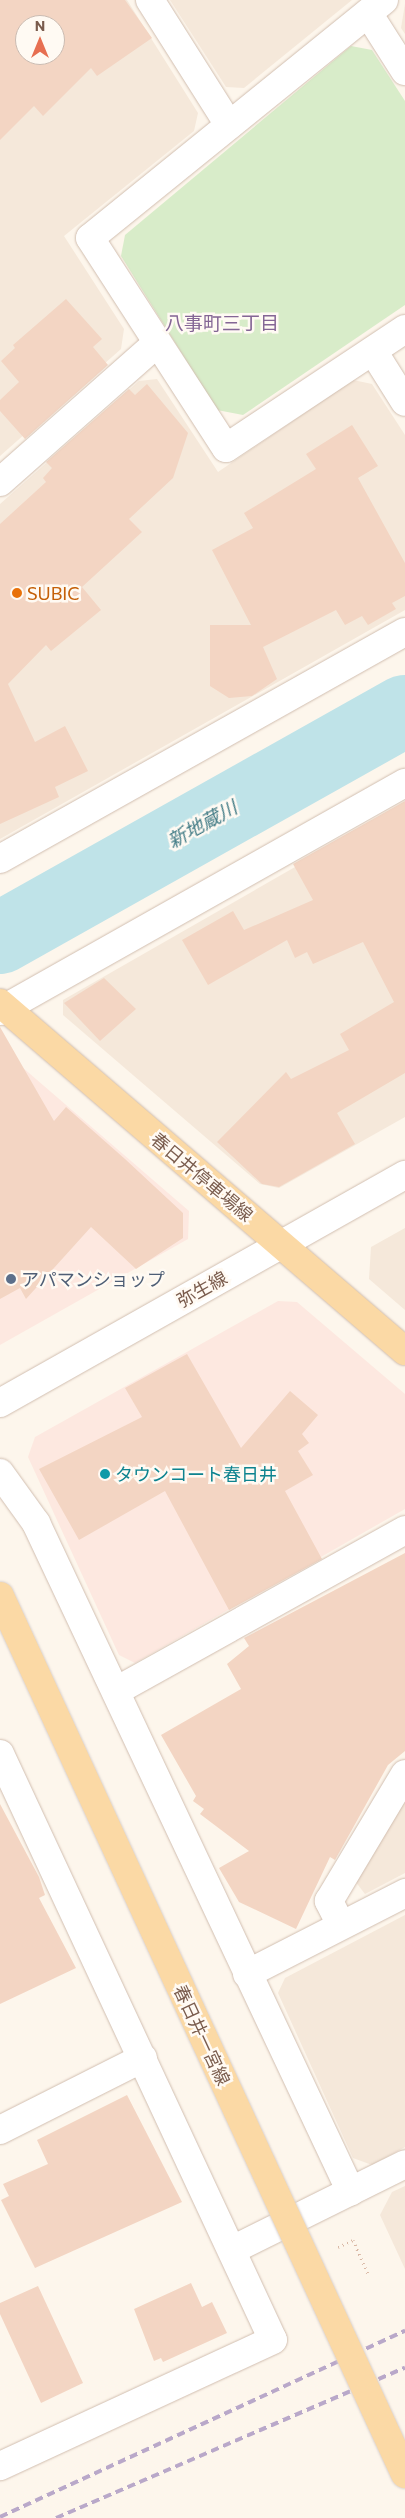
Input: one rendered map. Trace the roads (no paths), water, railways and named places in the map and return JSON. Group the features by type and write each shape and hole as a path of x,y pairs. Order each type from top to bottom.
{"main road":[{"name":"春日井停車場線","path":"2,1007 405,1351"},
{"name":"春日井一宮線","path":"0,1596 405,2474"}],"street":[{"path":"150,0 229,124"},
{"path":"405,71 376,6 90,238 156,344 226,448 405,329"},
{"path":"0,482 156,344"},
{"path":"373,351 405,402"},
{"path":"0,859 405,632"},
{"path":"2,1007 405,783"},
{"name":"弥生線","path":"0,1403 405,1175"},
{"path":"0,1473 36,1523 351,2192"},
{"path":"116,1691 405,1530"},
{"path":"0,1754 7,1789 143,2058 273,2340 0,2466"},
{"path":"341,1925 329,1901 405,1774"},
{"path":"247,1974 405,1893"},
{"path":"0,2130 143,2058"},
{"path":"232,2250 405,2164"}],"waterway":[{"name":"新地蔵川","path":"0,938 405,711"}],"railway":[{"path":"0,2517 405,2331"},
{"path":"56,2518 405,2368"}],"place":[{"name":"SUBIC","path":"17,593"},
{"name":"アパマンショップ","path":"11,1279"},
{"name":"タウンコート春日井","path":"105,1474"}],"district":[{"name":"八事町三丁目","path":"222,323"}]}
